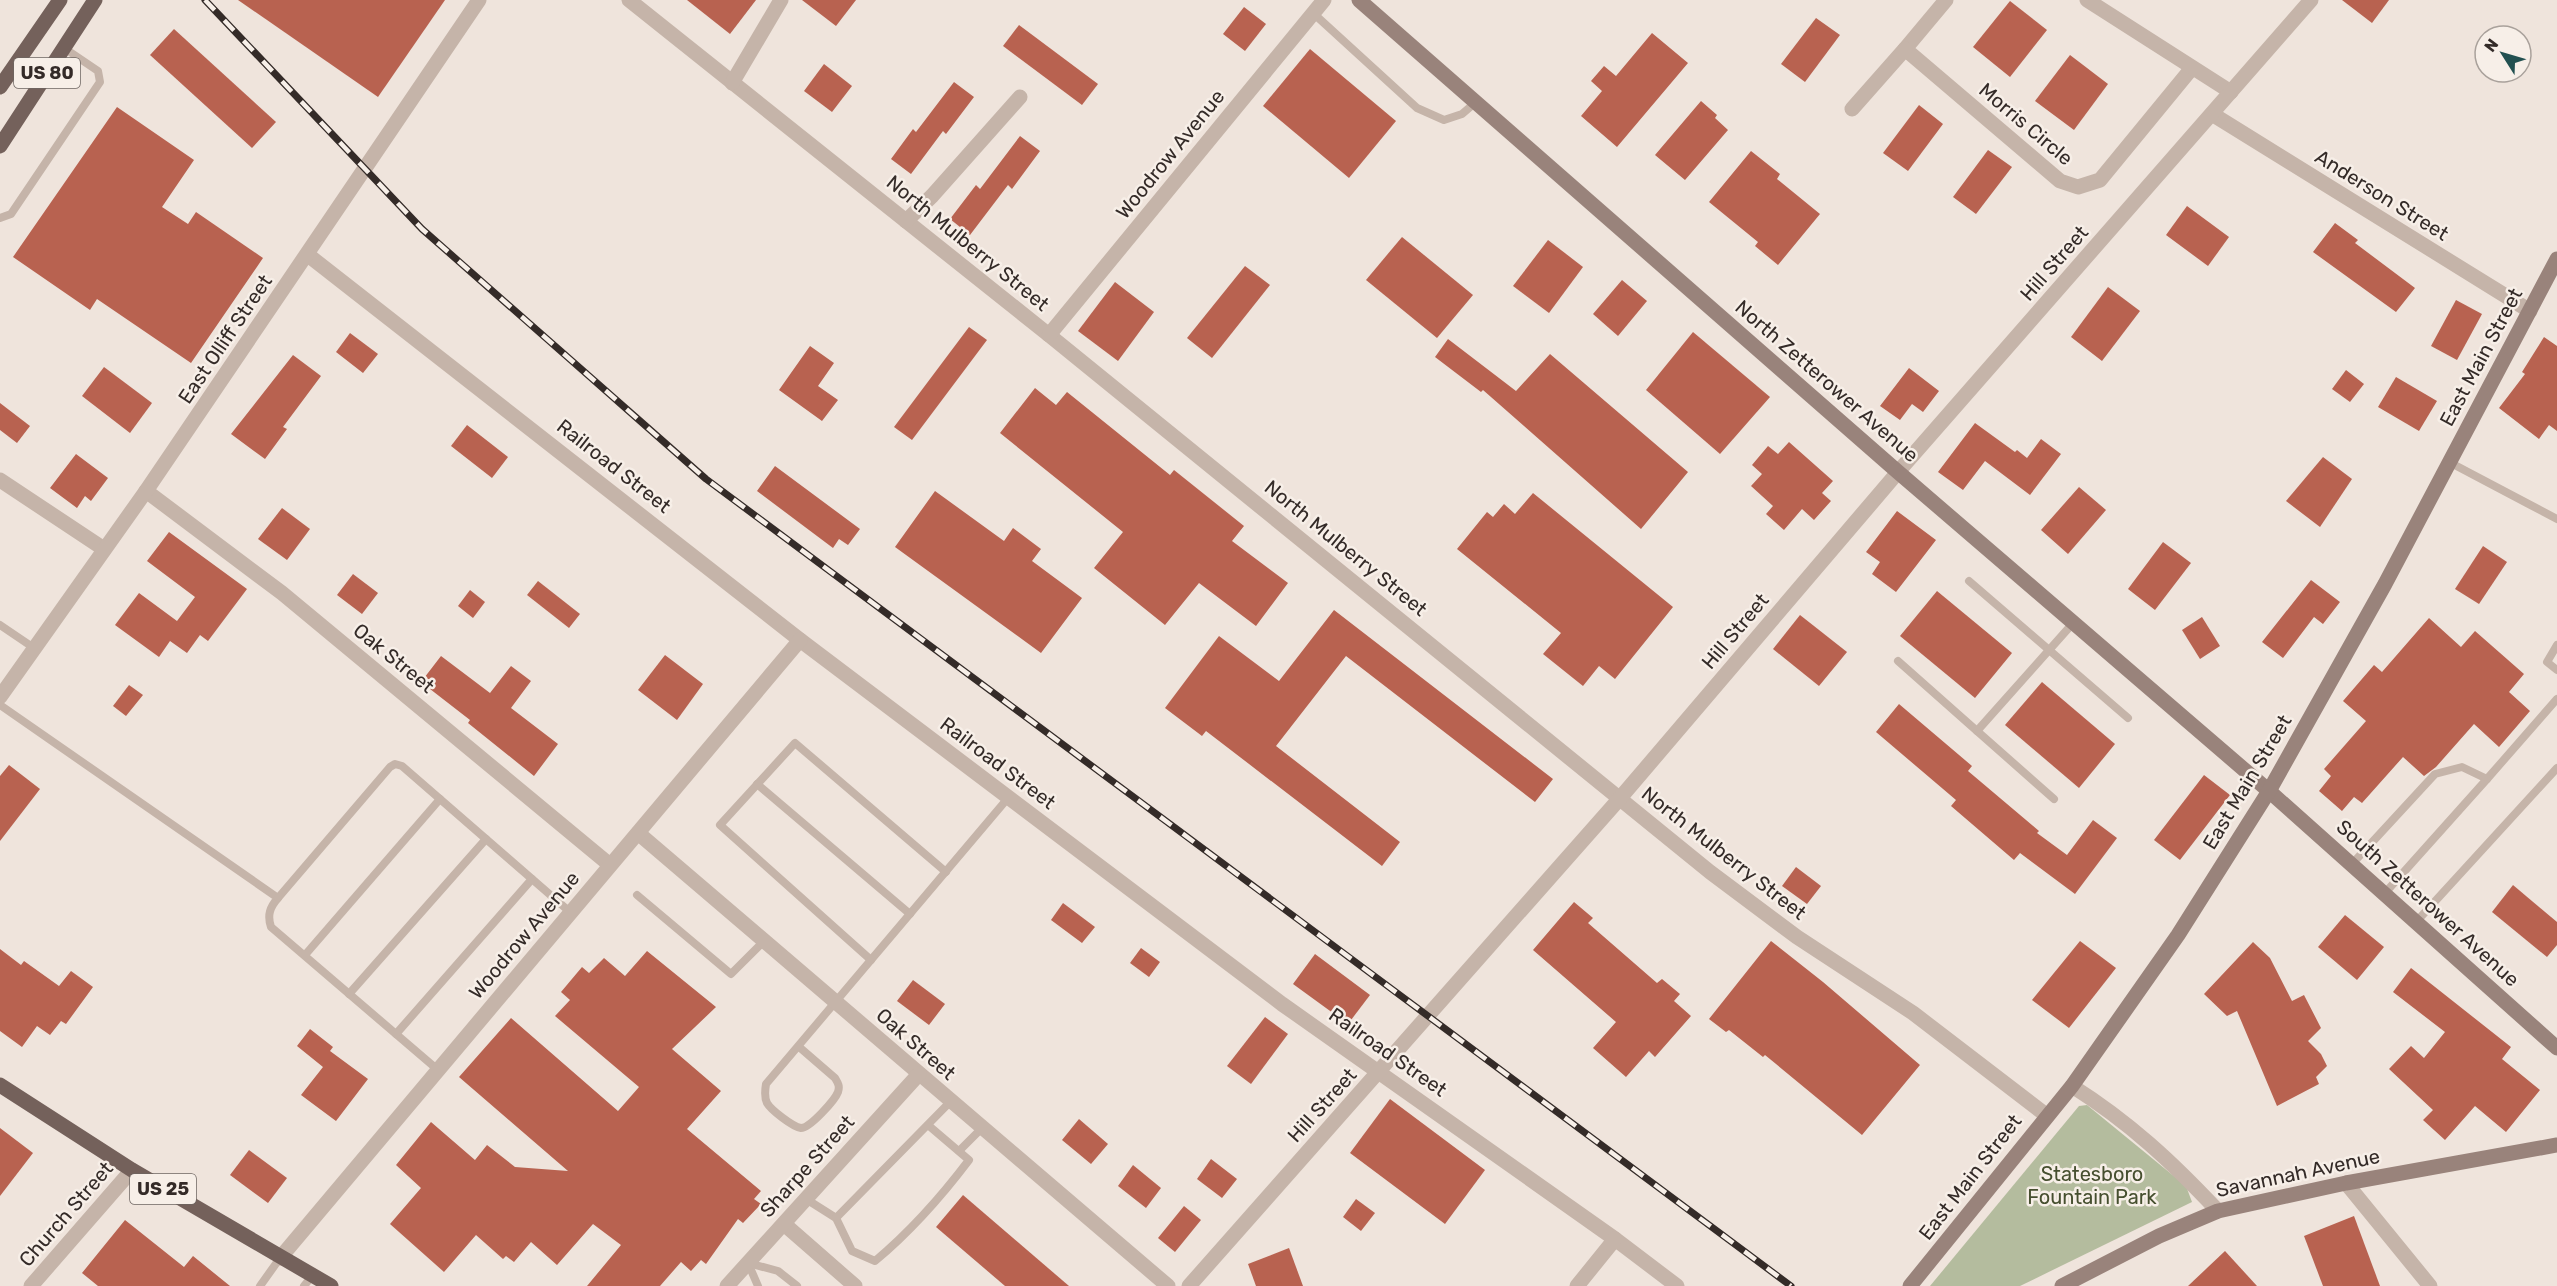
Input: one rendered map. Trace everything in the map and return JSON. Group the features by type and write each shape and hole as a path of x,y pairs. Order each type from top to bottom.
{"main road":[{"name":"US 80","path":"1,83 60,0"},
{"name":"US 80","path":"0,146 95,0"},
{"name":"US 25","path":"0,1085 132,1170 280,1258 308,1281 331,1286"}],"street":[{"name":"East Olliff Street","path":"0,697 146,491 479,0"},
{"name":"North Mulberry Street","path":"629,0 1049,335 1621,797 1710,872 1768,915 1913,1012 2046,1115"},
{"path":"732,83 782,0"},
{"name":"Woodrow Avenue","path":"1049,335 1324,0"},
{"name":"North Zetterower Avenue","path":"1359,0 1898,472 2269,791"},
{"path":"1852,109 1946,0"},
{"path":"2087,0 2231,92"},
{"name":"Hill Street","path":"1189,1286 1621,797 1898,472 2311,0"},
{"name":"Morris Circle","path":"1905,49 2060,181 2078,187 2100,180 2192,68"},
{"path":"906,220 932,196 1020,97"},
{"name":"Anderson Street","path":"2212,114 2530,311"},
{"name":"Railroad Street","path":"308,255 800,640 1008,798 1282,1004 1615,1239 1677,1286"},
{"name":"East Main Street","path":"1910,1286 2046,1115 2072,1086 2178,935 2269,791 2556,263"},
{"path":"0,480 104,549"},
{"name":"Oak Street","path":"146,491 282,593 610,865"},
{"name":"Woodrow Avenue","path":"280,1258 800,640"},
{"name":"South Zetterower Avenue","path":"2269,791 2557,1048"},
{"name":"Oak Street","path":"638,833 1168,1286"},
{"name":"Sharpe Street","path":"727,1286 919,1074"},
{"path":"2072,1086 2115,1114 2177,1167 2218,1211"},
{"name":"Savannah Avenue","path":"2062,1286 2081,1282 2159,1236 2218,1211 2346,1183 2557,1145"},
{"name":"Church Street","path":"31,1286 132,1170"},
{"path":"2346,1183 2430,1286"},
{"path":"784,1224 855,1286"},
{"path":"1577,1286 1615,1239"}],"lane":[{"path":"1313,13 1417,108 1444,120 1462,114 1476,102"},
{"path":"0,218 10,214 100,82 98,71 64,48"},
{"path":"2449,462 2557,519"},
{"path":"1969,581 2128,717"},
{"path":"1977,731 2074,622"},
{"path":"0,625 34,648"},
{"path":"2557,645 2547,662 2557,670"},
{"path":"1898,661 2054,799"},
{"path":"2385,893 2557,699"},
{"path":"0,705 278,898"},
{"path":"871,960 720,825 795,743 946,872"},
{"path":"438,1070 271,927 269,919 271,907 278,898 395,764 402,766 570,912"},
{"path":"2352,864 2435,774 2462,767 2487,778"},
{"path":"2416,921 2557,768"},
{"path":"757,784 910,914"},
{"path":"798,1046 836,1078 839,1085 838,1094 811,1124 802,1128 795,1126 767,1104 764,1092 766,1084 835,1002 946,872 1008,798"},
{"path":"305,955 440,799"},
{"path":"349,994 486,839"},
{"path":"396,1034 532,879"},
{"path":"637,895 731,974 764,941"},
{"path":"836,1218 951,1101"},
{"path":"806,1199 836,1218 852,1251 875,1261 908,1232 969,1160 928,1125"},
{"path":"959,1151 982,1128"},
{"path":"260,1286 280,1258"},
{"path":"748,1263 758,1286"},
{"path":"748,1263 778,1270 797,1286"}],"green space":[{"name":"Statesboro Fountain Park","path":"2087,1105 2186,1186 2192,1202 2020,1286 1930,1286 2079,1106"}],"building":[{"path":"238,0 445,0 378,97"},
{"path":"687,0 756,0 730,34"},
{"path":"802,0 856,0 836,26"},
{"path":"2342,0 2389,0 2372,23"},
{"path":"2010,1 2047,30 2010,77 1973,47"},
{"path":"1244,7 1266,24 1245,51 1223,34"},
{"path":"1816,18 1840,35 1805,82 1781,64"},
{"path":"1019,25 1098,84 1082,105 1003,46"},
{"path":"174,29 276,122 252,148 150,55"},
{"path":"1652,33 1688,63 1617,147 1581,116 1602,91 1591,81 1604,66 1616,76"},
{"path":"1310,49 1396,121 1349,178 1263,106"},
{"path":"2070,55 2108,84 2074,130 2035,101"},
{"path":"824,64 852,86 832,112 804,91"},
{"path":"954,82 974,97 946,134 943,131 911,174 891,159 913,129 916,132"},
{"path":"1701,101 1717,115 1715,118 1728,130 1685,180 1655,155"},
{"path":"1919,105 1943,124 1908,171 1883,153"},
{"path":"117,107 194,160 162,207 188,224 196,212 263,258 191,363 97,299 90,310 13,257"},
{"path":"1020,136 1040,151 1012,189 1008,185 970,235 950,219 976,185 980,189"},
{"path":"1988,150 2012,167 1976,214 1953,197"},
{"path":"1751,151 1780,174 1777,179 1820,214 1778,265 1755,246 1758,242 1709,202"},
{"path":"2187,206 2229,237 2208,266 2166,235"},
{"path":"2335,223 2358,240 2355,243 2415,288 2396,312 2313,252"},
{"path":"1402,237 1473,295 1437,338 1366,280"},
{"path":"1548,240 1583,267 1549,313 1513,286"},
{"path":"1245,266 1270,285 1212,358 1187,338"},
{"path":"1622,280 1647,301 1618,336 1593,314"},
{"path":"1115,282 1154,312 1118,361 1078,331"},
{"path":"2108,287 2140,311 2102,361 2071,337"},
{"path":"2456,300 2482,314 2457,360 2431,346"},
{"path":"969,327 987,340 912,440 894,427"},
{"path":"1693,332 1770,397 1720,454 1646,390"},
{"path":"350,333 378,354 363,373 336,352"},
{"path":"2544,337 2557,346 2557,431 2549,425 2539,439 2499,408 2525,374 2522,372"},
{"path":"1448,339 1516,391 1550,354 1688,472 1641,529 1483,390 1481,392 1435,357"},
{"path":"810,346 834,363 818,386 838,400 822,421 779,390"},
{"path":"293,355 321,376 283,427 287,429 265,459 231,434"},
{"path":"104,367 152,403 130,433 82,396"},
{"path":"1909,368 1939,391 1923,412 1912,404 1900,420 1880,406"},
{"path":"2346,370 2364,384 2350,402 2332,389"},
{"path":"2396,377 2437,401 2419,431 2378,407"},
{"path":"1035,388 1056,405 1067,392 1170,475 1174,470 1244,526 1232,541 1288,583 1256,626 1199,583 1165,625 1094,568 1123,532 1000,433"},
{"path":"0,403 30,426 17,443 0,430"},
{"path":"1975,423 2027,458 2041,439 2061,454 2030,495 1985,461 1963,490 1938,472"},
{"path":"467,425 508,457 492,478 451,446"},
{"path":"1789,442 1833,481 1822,493 1831,501 1814,520 1802,509 1784,530 1766,514 1773,506 1751,486 1762,474 1752,465 1768,446 1778,454"},
{"path":"76,454 108,478 91,501 85,496 77,508 50,488"},
{"path":"2323,457 2352,479 2320,527 2286,501"},
{"path":"775,466 860,529 848,545 839,539 833,548 757,491"},
{"path":"2079,487 2106,510 2068,554 2041,530"},
{"path":"935,491 1004,541 1013,528 1041,549 1032,561 1082,598 1041,653 895,547"},
{"path":"1533,493 1673,607 1615,679 1599,666 1583,686 1543,654 1561,633 1457,549 1487,512 1493,517 1504,504 1515,514"},
{"path":"282,508 310,529 287,560 258,539"},
{"path":"1897,511 1936,540 1896,592 1872,574 1880,562 1866,552"},
{"path":"169,532 247,589 208,641 200,635 187,653 170,641 159,657 115,625 139,593 177,621 195,597 147,561"},
{"path":"2163,542 2191,563 2155,610 2128,589"},
{"path":"2483,546 2507,562 2479,604 2455,589"},
{"path":"353,574 378,593 362,614 337,595"},
{"path":"2311,580 2340,602 2323,624 2314,617 2283,658 2262,642"},
{"path":"538,581 580,614 569,628 527,595"},
{"path":"470,590 485,602 473,618 458,606"},
{"path":"1937,591 2012,653 1975,698 1900,636"},
{"path":"1334,610 1553,779 1535,802 1346,656 1276,746 1400,842 1382,866 1206,731 1202,736 1165,708 1219,636 1279,681"},
{"path":"1800,615 1847,652 1819,686 1773,649"},
{"path":"2202,617 2220,646 2200,659 2182,630"},
{"path":"2429,618 2461,647 2475,631 2524,674 2509,692 2530,711 2499,747 2474,724 2436,767 2424,776 2403,757 2362,803 2354,797 2342,811 2319,791 2331,776 2324,769 2366,721 2343,701 2374,665 2382,672"},
{"path":"665,655 703,684 677,720 638,690"},
{"path":"441,656 490,693 511,666 531,681 511,708 558,744 534,776 468,723 470,720 421,682"},
{"path":"2042,682 2115,744 2079,788 2005,725"},
{"path":"129,685 143,695 126,716 113,706"},
{"path":"1899,704 1972,766 1968,771 2039,831 2037,833 2067,855 2093,820 2117,838 2075,894 2020,853 2014,860 1951,806 1956,800 1876,732"},
{"path":"9,765 40,789 0,841 0,776"},
{"path":"2204,775 2230,795 2180,860 2154,840"},
{"path":"1796,867 1821,886 1807,904 1782,886"},
{"path":"2513,885 2557,922 2557,945 2547,957 2492,912"},
{"path":"1574,902 1593,918 1588,923 1657,983 1662,979 1680,994 1674,1001 1691,1016 1655,1057 1649,1051 1626,1077 1593,1048 1616,1022 1533,950"},
{"path":"1063,903 1095,927 1082,943 1051,920"},
{"path":"2345,915 2384,947 2357,980 2318,947"},
{"path":"1771,941 1920,1065 1862,1135 1765,1055 1763,1057 1729,1030 1726,1032 1709,1019"},
{"path":"2080,941 2116,968 2069,1028 2032,1000"},
{"path":"2253,942 2270,958 2292,1001 2304,995 2321,1028 2308,1041 2321,1054 2327,1066 2316,1077 2319,1084 2277,1106 2237,1011 2227,1016 2204,994"},
{"path":"1141,948 1160,962 1149,977 1130,963"},
{"path":"0,949 21,965 24,961 59,986 71,971 93,987 66,1024 61,1021 50,1035 37,1026 22,1047 0,1031"},
{"path":"647,951 716,1007 672,1049 721,1091 687,1129 761,1191 754,1199 761,1204 743,1223 738,1219 706,1264 701,1260 691,1271 681,1262 660,1286 587,1286 621,1245 593,1224 557,1265 531,1242 514,1262 506,1256 503,1259 476,1235 444,1272 390,1224 421,1188 396,1165 431,1122 475,1160 487,1145 515,1167 568,1171 459,1077 511,1018 618,1111 639,1087 555,1016 570,1000 561,992 582,967 589,973 604,958 625,976"},
{"path":"1315,954 1370,995 1348,1024 1293,984"},
{"path":"2411,968 2511,1047 2502,1059 2540,1090 2506,1132 2475,1106 2445,1140 2423,1120 2433,1110 2389,1069 2411,1046 2424,1058 2445,1032 2393,992"},
{"path":"913,980 945,1004 929,1025 897,1001"},
{"path":"1265,1017 1288,1034 1251,1084 1227,1066"},
{"path":"310,1029 333,1047 330,1051 368,1079 336,1121 301,1095 323,1067 297,1046"},
{"path":"1390,1099 1485,1170 1445,1224 1350,1153"},
{"path":"1079,1119 1108,1144 1091,1164 1062,1140"},
{"path":"0,1128 33,1153 0,1196"},
{"path":"249,1150 287,1178 268,1203 230,1175"},
{"path":"1211,1159 1237,1179 1222,1198 1197,1179"},
{"path":"1133,1165 1161,1188 1146,1208 1118,1186"},
{"path":"963,1195 1069,1286 1005,1286 936,1227"},
{"path":"1356,1199 1375,1213 1361,1231 1343,1217"},
{"path":"1184,1206 1201,1220 1175,1252 1158,1238"},
{"path":"2354,1216 2380,1286 2323,1286 2304,1236"},
{"path":"125,1220 184,1267 193,1256 230,1286 98,1286 82,1273"},
{"path":"1289,1248 1303,1286 1256,1286 1248,1264"},
{"path":"2225,1251 2257,1286 2188,1286"}],"railway":[{"path":"205,0 422,229 706,479 1791,1286"}]}
